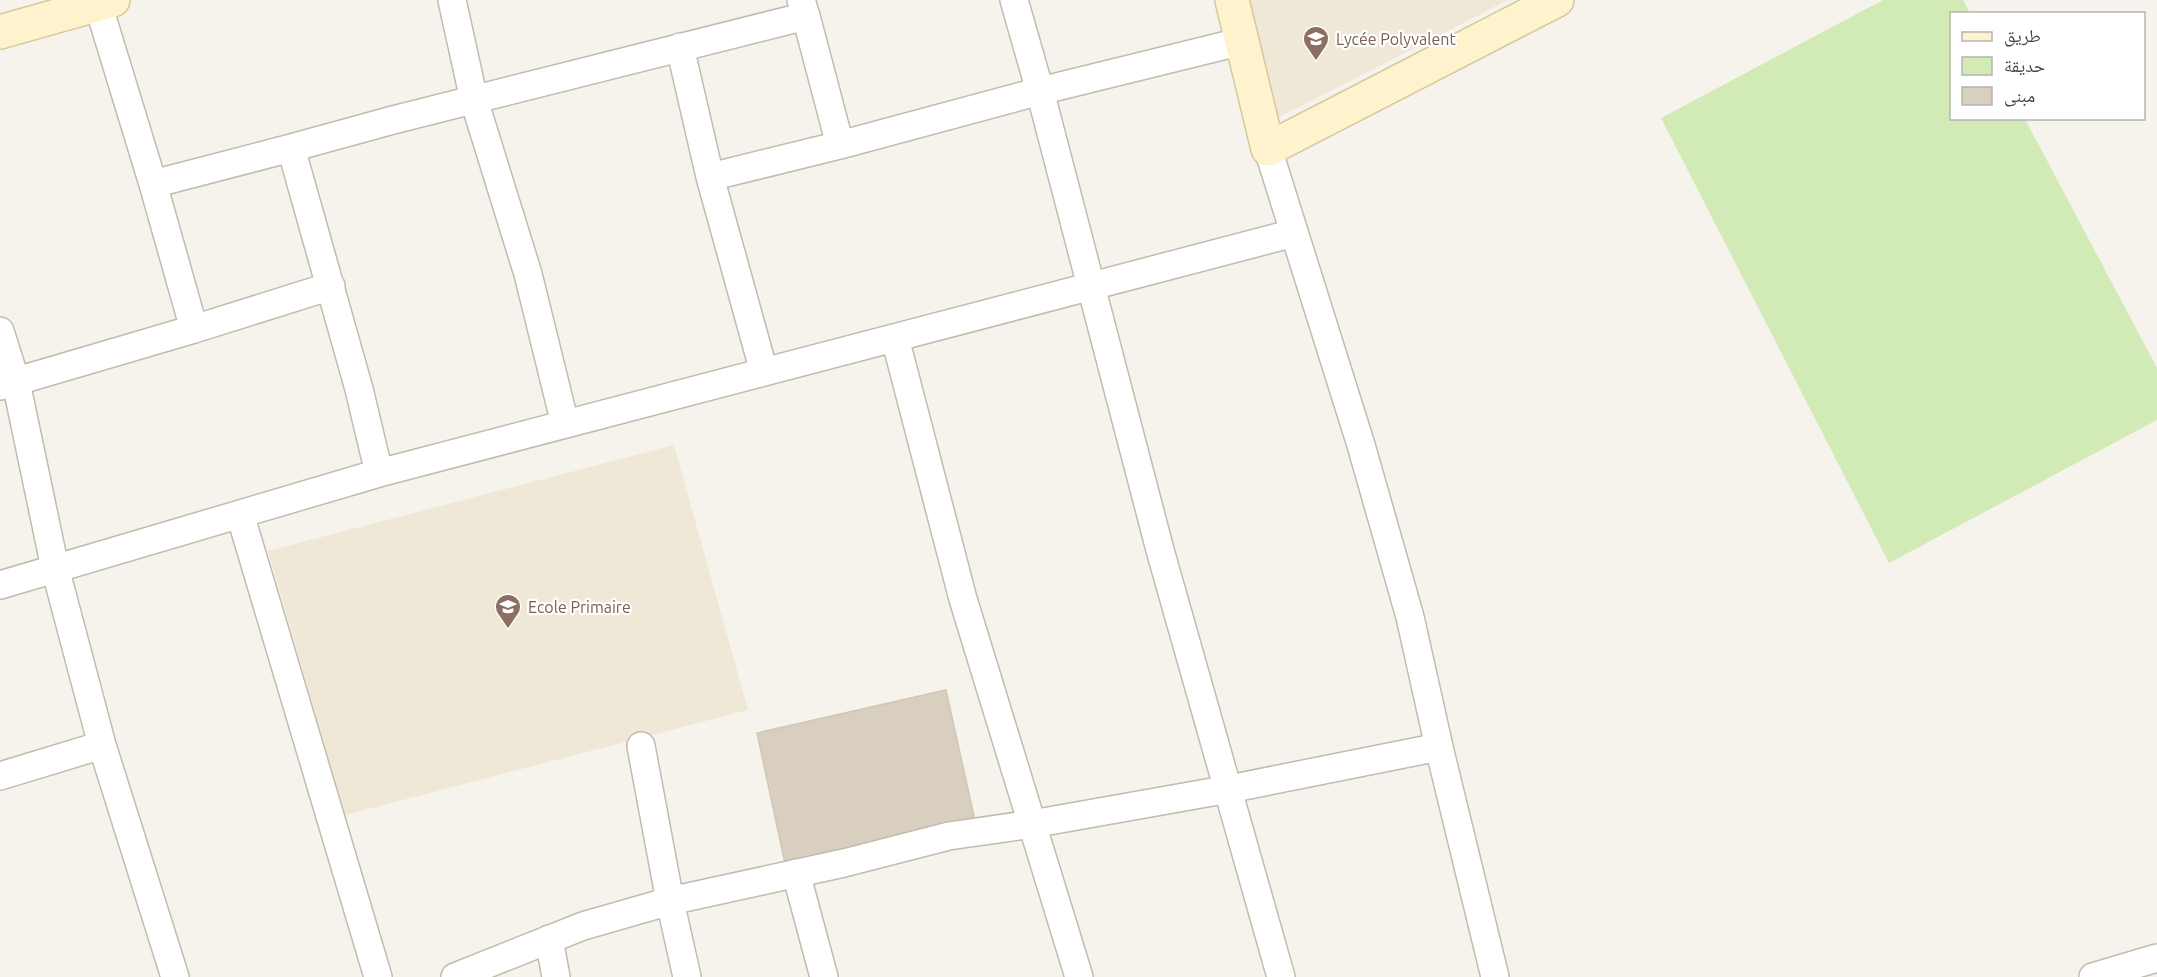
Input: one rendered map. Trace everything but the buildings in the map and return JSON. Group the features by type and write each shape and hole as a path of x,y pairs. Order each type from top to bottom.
{"street":[{"path":"452,0 474,99 528,274 565,424"},
{"path":"1014,0 1160,550 1281,977"},
{"path":"1232,0 1268,149 1361,445 1410,617 1438,747 1495,977"},
{"path":"1268,149 1557,0"},
{"path":"0,32 106,2 153,184 194,329"},
{"path":"153,184 680,47 804,8 840,145"},
{"path":"710,177 1243,41"},
{"path":"680,47 710,177 764,372"},
{"path":"291,148 359,389 379,473"},
{"path":"0,585 379,473 1294,233"},
{"path":"8,384 331,286"},
{"path":"0,331 8,384 102,745 175,977"},
{"path":"895,339 963,599 1078,977"},
{"path":"240,514 378,977"},
{"path":"0,776 102,745"},
{"path":"641,746 670,901 687,977"},
{"path":"455,977 583,926 670,901 949,836 1032,824 1228,789 1438,747"},
{"path":"796,873 824,977"},
{"path":"549,939 556,977"},
{"path":"2093,977 2157,958"}],"shaded area":[{"name":"Lycée Polyvalent","path":"1228,0 1508,0 1264,125"},
{"name":"Ecole Primaire","path":"674,445 748,710 345,815 268,551"}],"green space":[{"path":"1883,0 1963,0 1969,12 1950,12 1950,120 2026,120 2157,368 2157,420 1889,563 1661,118"}],"place":[{"name":"Lycée Polyvalent","path":"1316,62"},
{"name":"Ecole Primaire","path":"508,630"}]}
